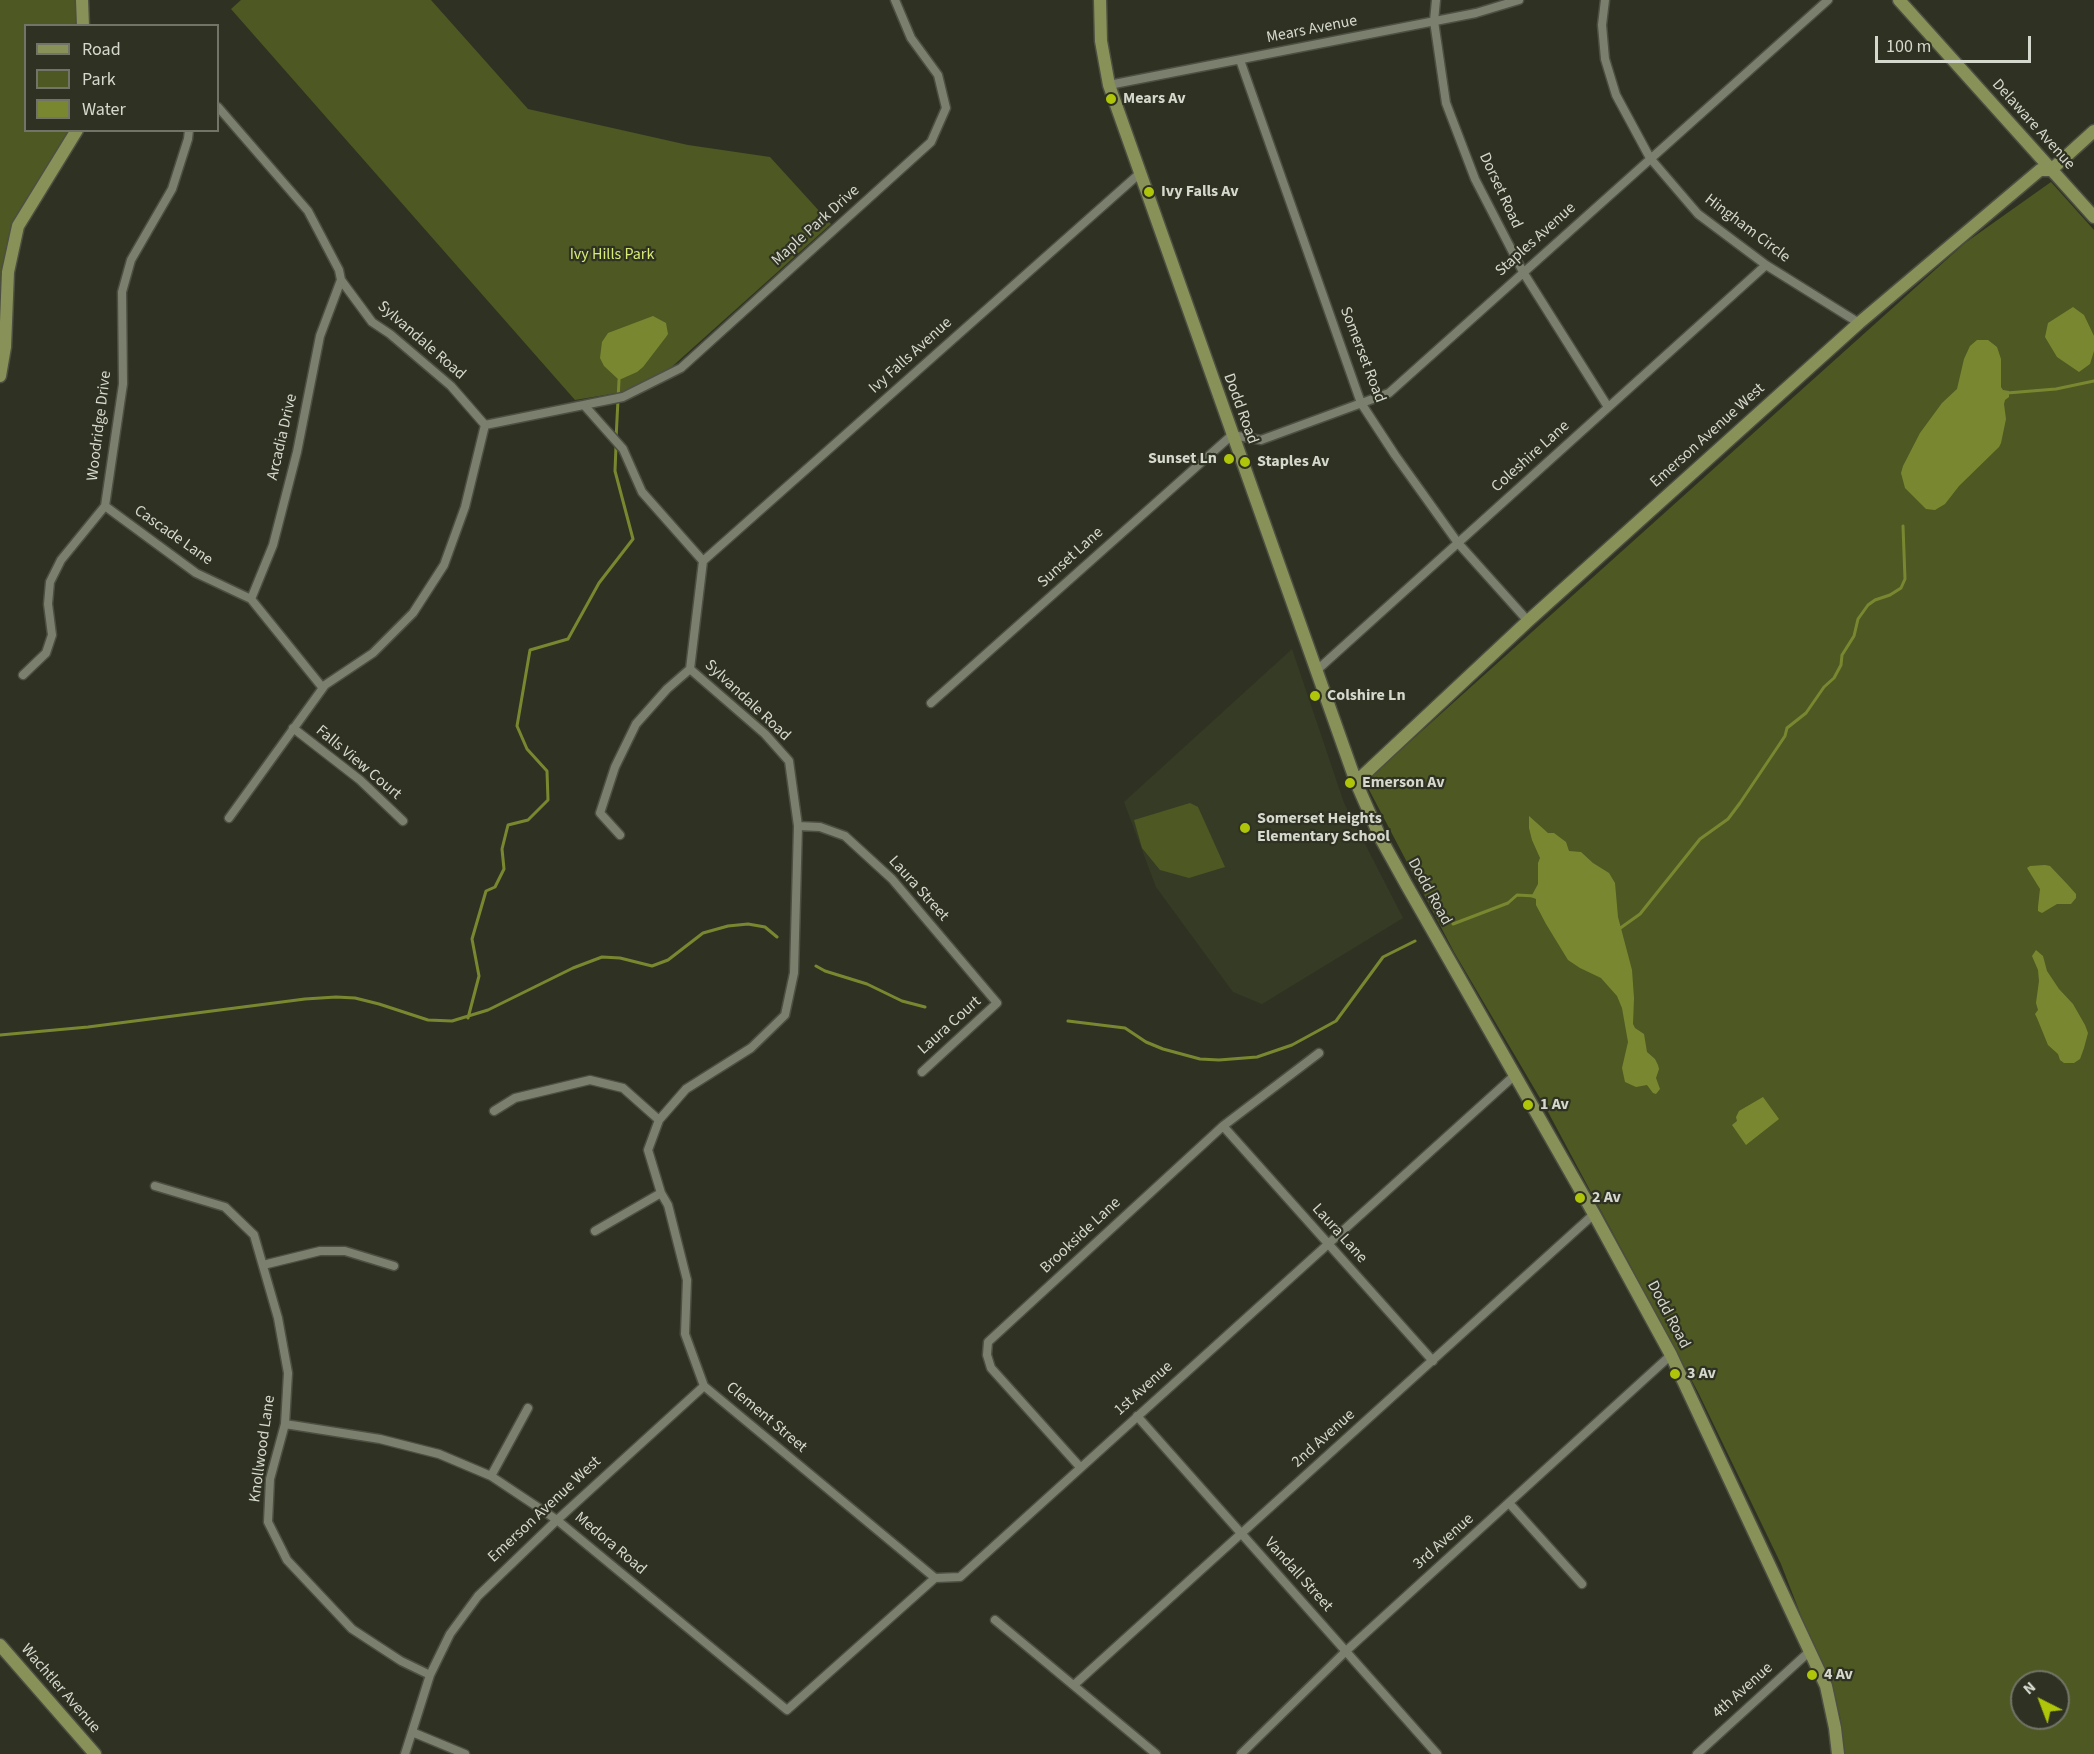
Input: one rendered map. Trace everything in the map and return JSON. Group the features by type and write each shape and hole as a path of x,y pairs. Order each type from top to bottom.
{"main road":[{"path":"82,0 83,24"},
{"name":"Dodd Road","path":"1100,0 1101,41 1109,85 1356,782 1380,837 1594,1214 1671,1355 1826,1686 1838,1754"},
{"name":"Delaware Avenue","path":"1899,0 2094,217"},
{"name":"Emerson Avenue West","path":"1356,782 1528,621 1859,323 2040,170 2051,170 2094,131"},
{"path":"0,376 5,347 8,272 18,226 73,141 76,132"},
{"name":"Wachtler Avenue","path":"0,1646 95,1754"}],"street":[{"name":"Maple Park Drive","path":"584,405 623,397 681,368 931,142 946,108 938,75 911,38 895,0"},
{"name":"Dorset Road","path":"1436,0 1434,21 1446,103 1475,178 1523,272 1608,407"},
{"name":"Mears Avenue","path":"1109,85 1476,13 1519,0"},
{"name":"Hingham Circle","path":"1605,0 1602,25 1605,59 1616,95 1650,158 1698,214 1766,264 1859,323"},
{"name":"Staples Avenue","path":"1232,435 1261,441 1389,393 1828,0"},
{"name":"Somerset Road","path":"1240,60 1361,403 1458,543 1528,621"},
{"name":"Sylvandale Road","path":"219,108 308,211 339,270 341,280 372,322 390,333 451,386 485,425"},
{"name":"Woodridge Drive","path":"23,675 46,653 52,635 48,604 50,582 61,560 105,506 123,384 122,292 131,260 172,189 189,132"},
{"name":"Ivy Falls Avenue","path":"704,561 1139,174"},
{"name":"Coleshire Lane","path":"1316,671 1766,264"},
{"name":"Arcadia Drive","path":"252,599 273,545 297,452 320,336 341,280"},
{"path":"229,818 325,685 373,653 413,613 444,565 465,507 485,425 584,405 623,450 642,492 704,561"},
{"name":"Sunset Lane","path":"931,703 1232,435"},
{"name":"Cascade Lane","path":"105,506 196,573 252,599 322,687 325,685"},
{"name":"Sylvandale Road","path":"661,1193 648,1150 659,1120 686,1089 751,1048 785,1014 794,973 798,826 789,761 765,734 690,669 704,561"},
{"path":"620,835 600,813 615,767 636,724 690,669"},
{"name":"Falls View Court","path":"293,728 360,780 403,821"},
{"name":"Laura Street","path":"798,826 820,827 845,836 892,879 998,1003"},
{"name":"Laura Court","path":"922,1072 998,1003"},
{"name":"Brookside Lane","path":"1080,1467 992,1368 987,1355 988,1342 1223,1126 1319,1053"},
{"name":"1st Avenue","path":"935,1578 960,1577 1515,1075"},
{"path":"494,1111 515,1098 590,1080 623,1088 659,1120"},
{"name":"Laura Lane","path":"1223,1126 1433,1361"},
{"name":"Knollwood Lane","path":"155,1186 225,1207 254,1235 279,1318 288,1373 285,1424 270,1479 268,1522 287,1560 352,1629 401,1661 430,1675"},
{"path":"595,1231 661,1193"},
{"name":"Clement Street","path":"661,1193 668,1204 687,1280 685,1334 704,1386 935,1578"},
{"name":"2nd Avenue","path":"1074,1685 1594,1214"},
{"path":"262,1265 320,1251 345,1251 394,1266"},
{"name":"3rd Avenue","path":"1241,1754 1346,1652 1671,1355"},
{"name":"Emerson Avenue West","path":"412,1732 430,1675 450,1634 478,1596 557,1520 704,1386"},
{"path":"491,1476 528,1408"},
{"name":"Vandall Street","path":"1137,1416 1437,1754"},
{"name":"Medora Road","path":"285,1424 380,1439 439,1454 491,1476 557,1520 787,1710 935,1578"},
{"path":"1509,1503 1582,1584"},
{"path":"995,1620 1156,1754"},
{"name":"4th Avenue","path":"1697,1754 1810,1651"},
{"path":"405,1754 412,1732 465,1754"}],"shaded area":[{"name":"Somerset Heights Elementary School","path":"1292,649 1344,803 1403,918 1262,1004 1233,992 1156,887 1124,802"}],"green space":[{"path":"0,0 85,0 87,24 24,24 24,132 73,132 10,237 0,354"},
{"name":"Ivy Hills Park","path":"241,0 431,0 528,109 688,145 770,157 831,224 666,372 629,391 575,400 231,9"},
{"path":"2051,182 2094,230 2094,1754 1845,1754 1840,1716 1781,1564 1698,1392 1547,1110 1454,952 1365,782 1965,243"},
{"path":"1190,803 1198,807 1225,867 1189,878 1160,870 1142,848 1134,820"}],"water":[{"path":"2073,307 2084,315 2094,336 2094,351 2090,364 2079,372 2057,357 2045,337 2048,323"},
{"path":"653,316 666,323 668,334 643,367 619,380 604,366 600,358 602,342 608,333"},
{"path":"1977,340 1988,340 1997,347 2001,359 2001,387 2009,391 2009,397 2004,404 2006,419 2001,443 1959,486 1945,504 1935,510 1926,509 1905,488 1901,473 1903,466 1920,433 1942,403 1957,389 1964,359 1970,346"},
{"path":"1529,816 1548,833 1554,833 1566,842 1569,851 1581,852 1609,873 1615,883 1618,917 1632,970 1633,1024 1644,1034 1647,1052 1658,1065 1656,1078 1660,1089 1656,1094 1647,1085 1636,1087 1625,1082 1622,1068 1628,1042 1622,1008 1617,996 1601,978 1568,960 1536,905 1536,899 1531,897 1538,884 1540,858 1532,840"},
{"path":"2050,866 2068,885 2076,894 2076,898 2071,904 2057,904 2042,913 2038,911 2040,889 2027,868"},
{"path":"2036,950 2043,956 2047,971 2073,1004 2088,1033 2080,1059 2074,1063 2064,1063 2048,1045 2035,1014 2038,1010 2036,1003 2039,981 2038,970 2032,956"},
{"path":"1763,1097 1779,1119 1746,1145 1732,1125 1737,1121 1739,1111"}],"waterway":[{"path":"616,439 619,380"},
{"path":"2007,393 2056,389 2094,381"},
{"path":"468,1018 479,976 472,939 486,891 495,887 504,869 502,849 508,825 528,820 548,800 547,771 527,749 517,726 530,650 568,639 599,583 633,539 615,471 616,446"},
{"path":"1619,929 1640,914 1700,839 1728,819 1785,736 1787,728 1806,713 1824,687 1834,678 1841,665 1842,655 1854,636 1858,619 1868,605 1901,588 1905,579 1903,526"},
{"path":"1453,924 1508,903 1517,895 1535,896"},
{"path":"0,1035 88,1027 336,997 355,998 428,1020 452,1021 488,1010 573,968 602,957 620,958 652,966 668,960 703,933 728,926 748,924 765,927 777,937"},
{"path":"1068,1021 1125,1028 1146,1042 1200,1059 1257,1057 1292,1045 1336,1021 1383,957 1415,941"},
{"path":"816,966 867,984 902,1001 925,1007"}],"place":[{"name":"Mears Av","path":"1111,99"},
{"name":"Ivy Falls Av","path":"1149,192"},
{"name":"Sunset Ln","path":"1229,459"},
{"name":"Staples Av","path":"1245,462"},
{"name":"Colshire Ln","path":"1315,696"},
{"name":"Emerson Av","path":"1350,783"},
{"name":"Somerset Heights Elementary School","path":"1245,828"},
{"name":"1 Av","path":"1528,1105"},
{"name":"2 Av","path":"1580,1198"},
{"name":"3 Av","path":"1675,1374"},
{"name":"4 Av","path":"1812,1675"}]}
